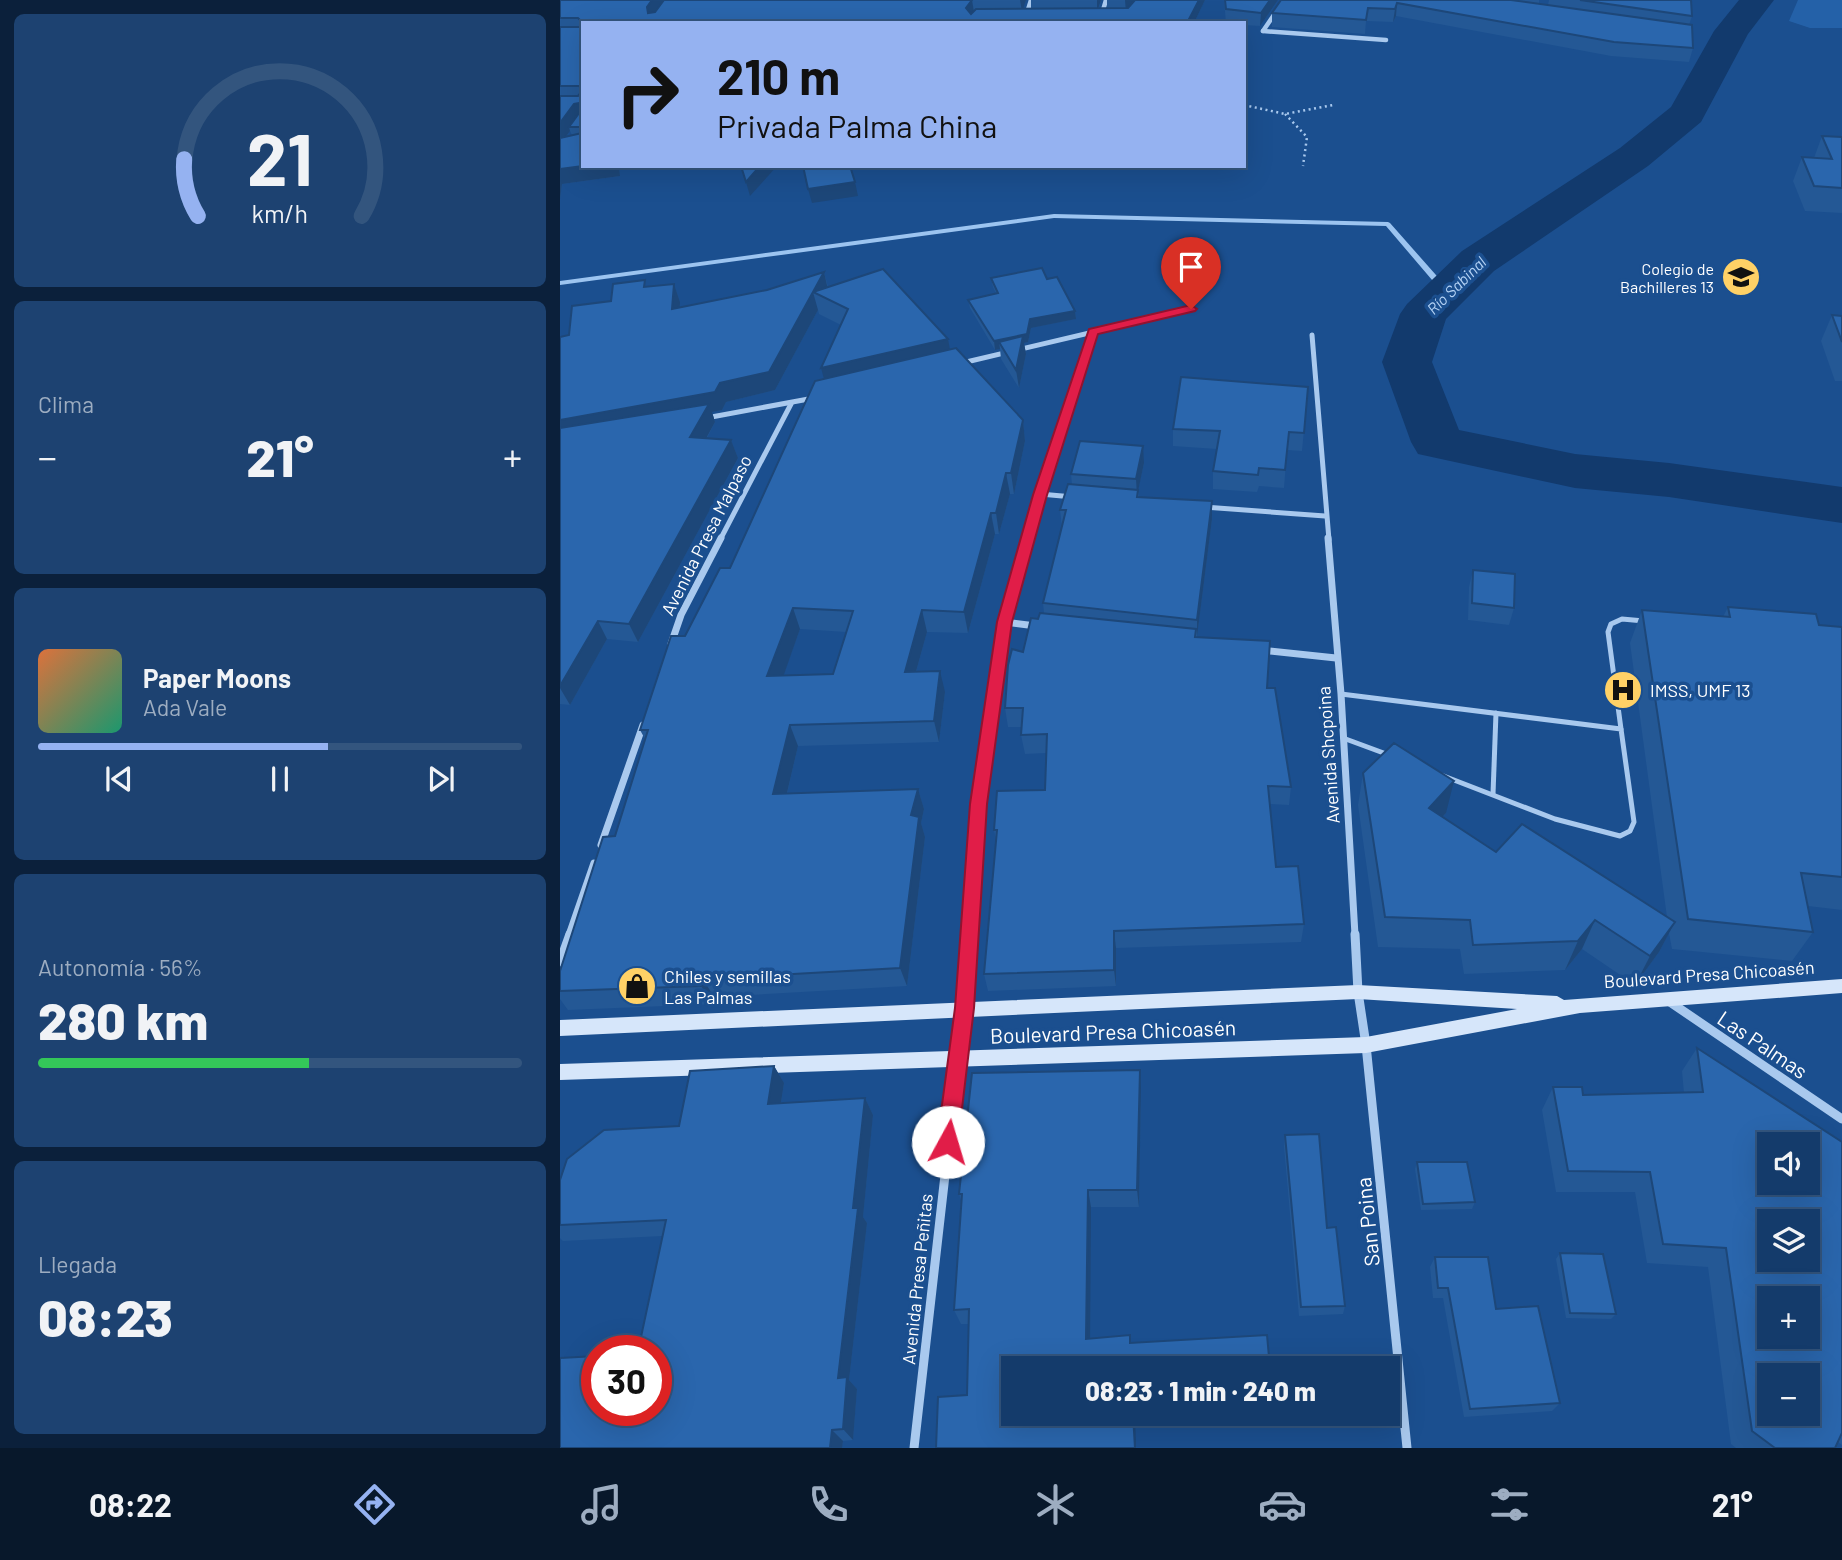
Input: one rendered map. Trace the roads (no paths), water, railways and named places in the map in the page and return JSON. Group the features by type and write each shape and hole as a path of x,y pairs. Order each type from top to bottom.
{"main road":[{"name":"Boulevard Presa Chicoasén","path":"560,1072 1366,1045 1580,1005 1842,986"},
{"name":"Boulevard Presa Chicoasén","path":"560,1028 1358,992 1580,1005"}],"street":[{"path":"1031,0 1025,17 1038,17"},
{"path":"1101,17 1105,0"},
{"path":"1284,0 1263,31 1386,40"},
{"path":"1088,17 1114,17"},
{"path":"948,366 1191,309"},
{"name":"Avenida Presa Peñitas","path":"914,1448 964,1008 978,804 1005,622 1040,495 1093,332"},
{"name":"Avenida Shcpoina","path":"1312,335 1341,694 1358,992"},
{"path":"696,420 817,397"},
{"name":"Avenida Presa Malpaso","path":"668,654 681,615 791,404"},
{"path":"1040,495 1081,498"},
{"path":"1189,506 1325,516"},
{"path":"1005,622 1046,627"},
{"path":"1253,649 1336,658"},
{"path":"560,962 645,718"},
{"name":"San Poina","path":"1358,992 1366,1045 1408,1448"},
{"name":"Las Palmas","path":"1664,998 1842,1119"}],"lane":[{"path":"1431,771 1555,819 1620,836 1630,831 1634,822 1608,632 1611,624 1622,619 1650,622"},
{"path":"1341,694 1621,729"},
{"path":"1493,794 1496,713"},
{"path":"1343,738 1393,757"}],"waterway":[{"name":"Río Sabinal","path":"1757,0 1732,31 1687,114 1634,157 1478,261 1424,314 1407,362 1437,442 1575,471 1669,480 1842,505"},
{"path":"560,283 1054,216 1388,224 1447,292"}],"place":[{"name":"Colegio de Bachilleres 13","path":"1741,277"},
{"name":"IMSS, UMF 13","path":"1623,690"},
{"name":"Chiles y semillas Las Palmas","path":"637,986"}]}
